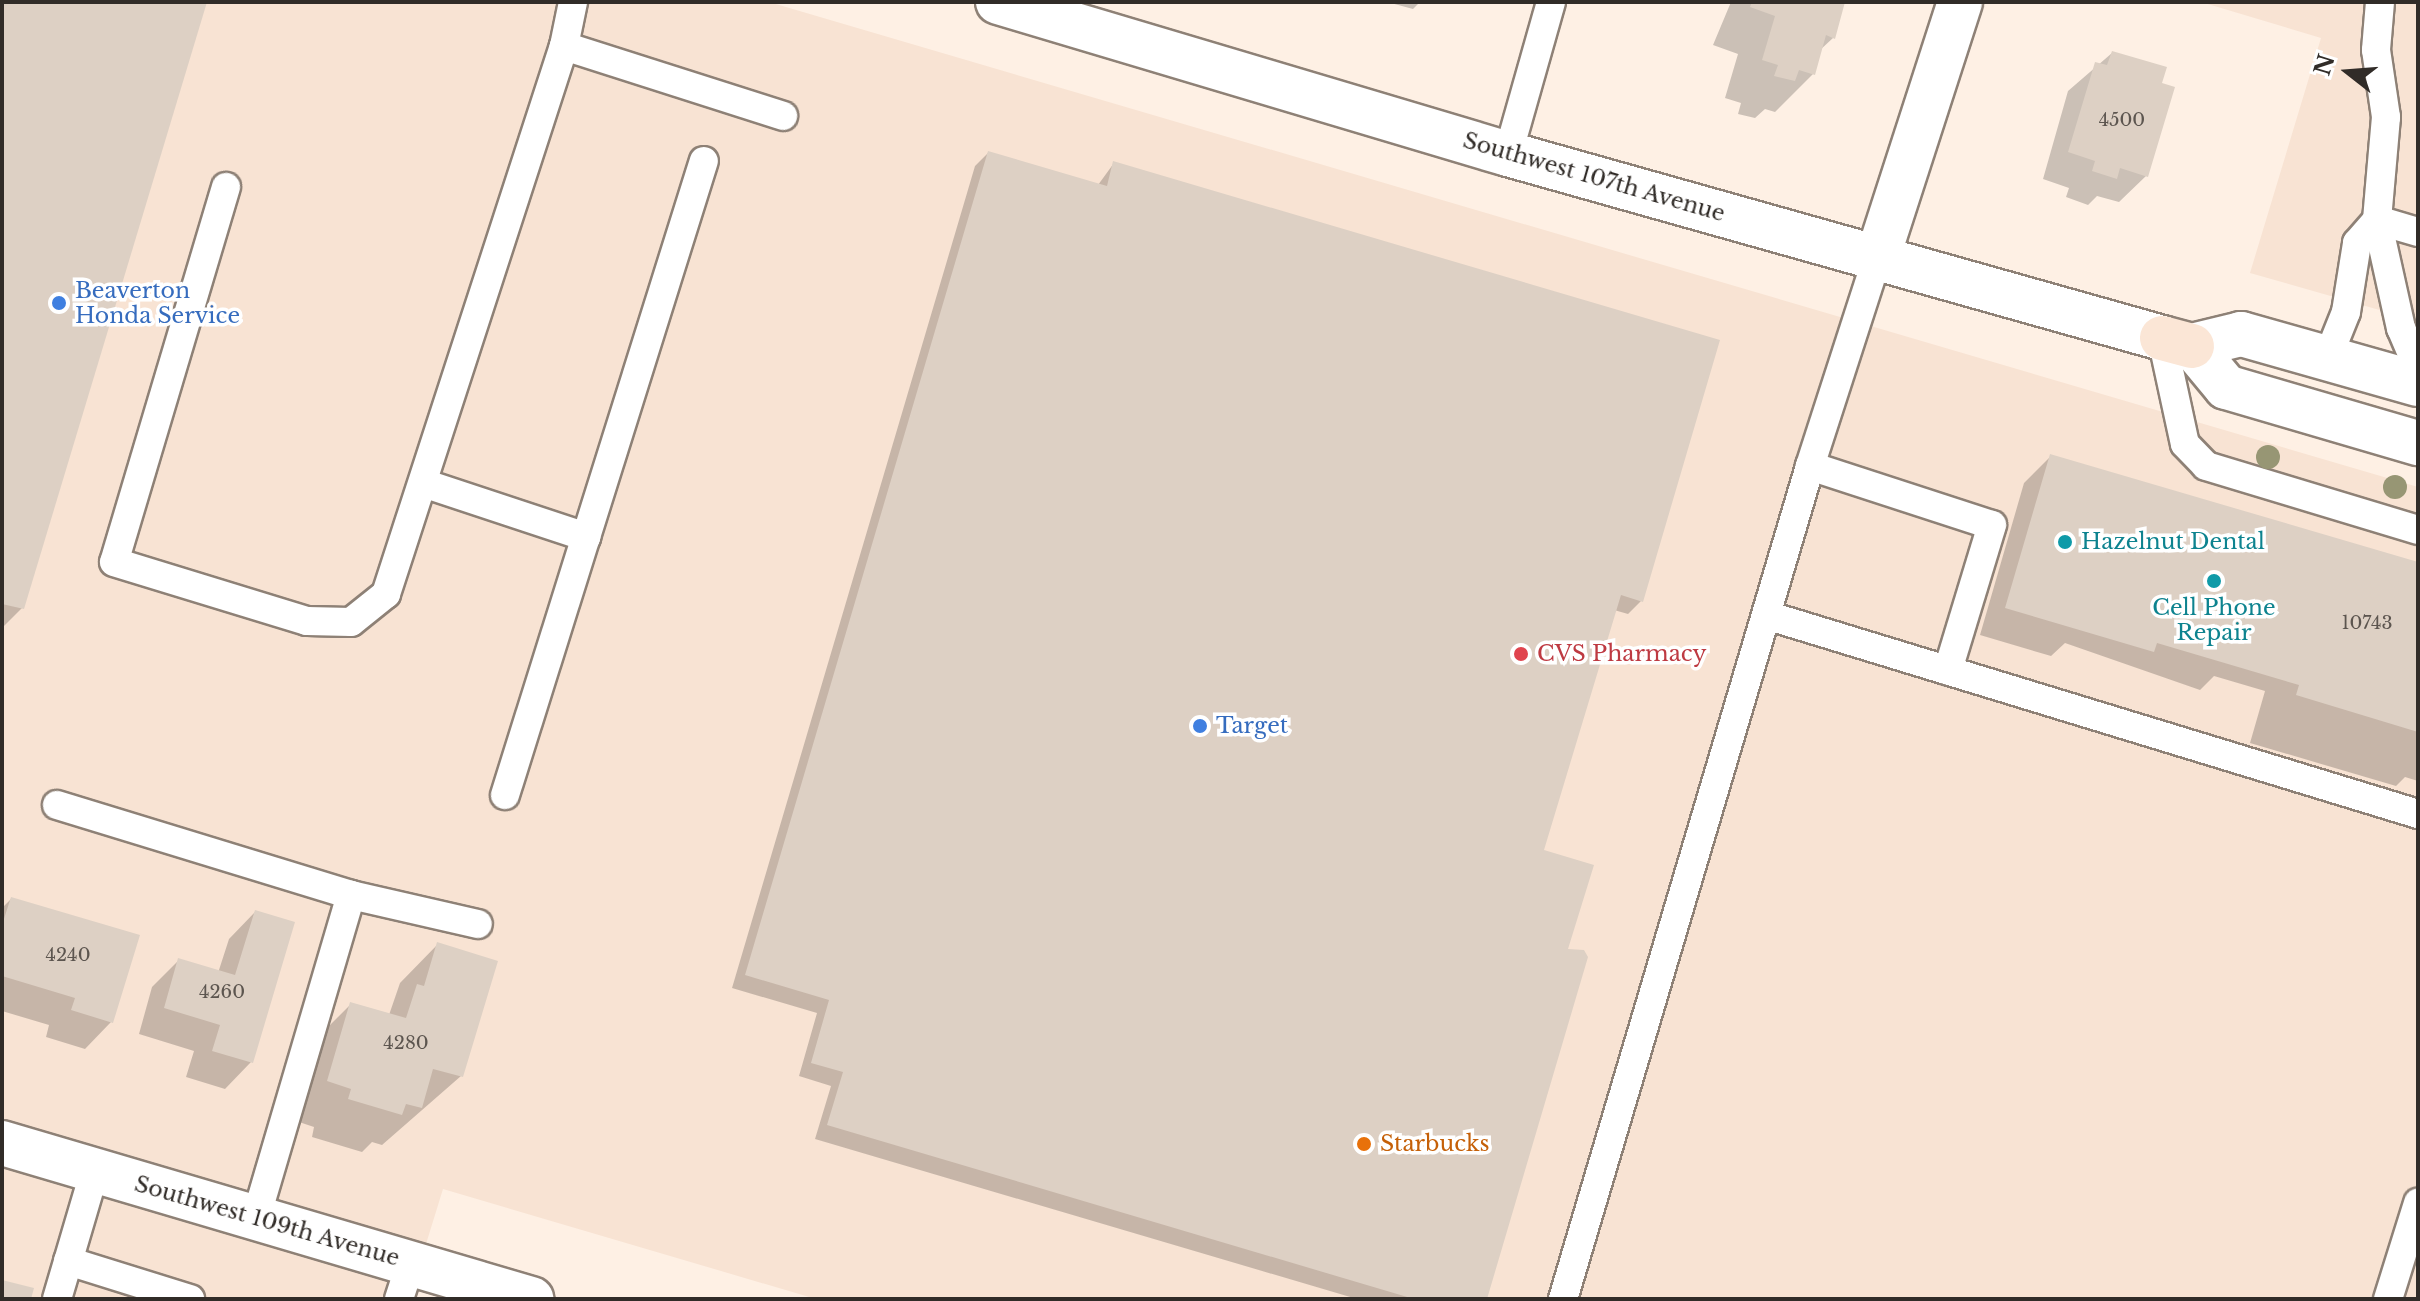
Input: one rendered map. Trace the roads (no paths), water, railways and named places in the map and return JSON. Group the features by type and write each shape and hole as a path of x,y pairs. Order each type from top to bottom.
{"street":[{"name":"Southwest 107th Avenue","path":"998,2 1508,154 2177,342 2241,334 2418,384"},
{"path":"1878,256 1960,2"},
{"path":"2177,342 2226,387 2418,443"},
{"name":"Southwest 109th Avenue","path":"2,1143 256,1217 405,1281 531,1299"}],"lane":[{"path":"226,187 114,562 307,621 351,622 386,594 564,46 573,2"},
{"path":"1508,154 1551,2"},
{"path":"2380,2 2376,50 2386,117 2377,220 2401,328 2418,368"},
{"path":"564,46 783,116"},
{"path":"505,795 704,161"},
{"path":"2377,220 2418,232"},
{"path":"2328,357 2346,312 2357,243 2377,220"},
{"path":"1563,1299 1810,466 1878,256"},
{"path":"2177,342 2185,444 2206,466 2418,530"},
{"path":"1810,466 1992,525 1948,670"},
{"path":"423,483 586,537"},
{"path":"1766,615 2418,814"},
{"path":"57,805 351,895 478,924"},
{"path":"256,1217 351,895"},
{"path":"57,1299 95,1170"},
{"path":"2388,1299 2418,1203"},
{"path":"68,1261 190,1299"}],"place":[{"name":"Beaverton Honda Service","path":"59,303"},
{"name":"Hazelnut Dental","path":"2065,542"},
{"name":"Cell Phone Repair","path":"2214,581"},
{"name":"CVS Pharmacy","path":"1521,654"},
{"name":"Target","path":"1200,726"},
{"name":"Starbucks","path":"1364,1144"}]}
